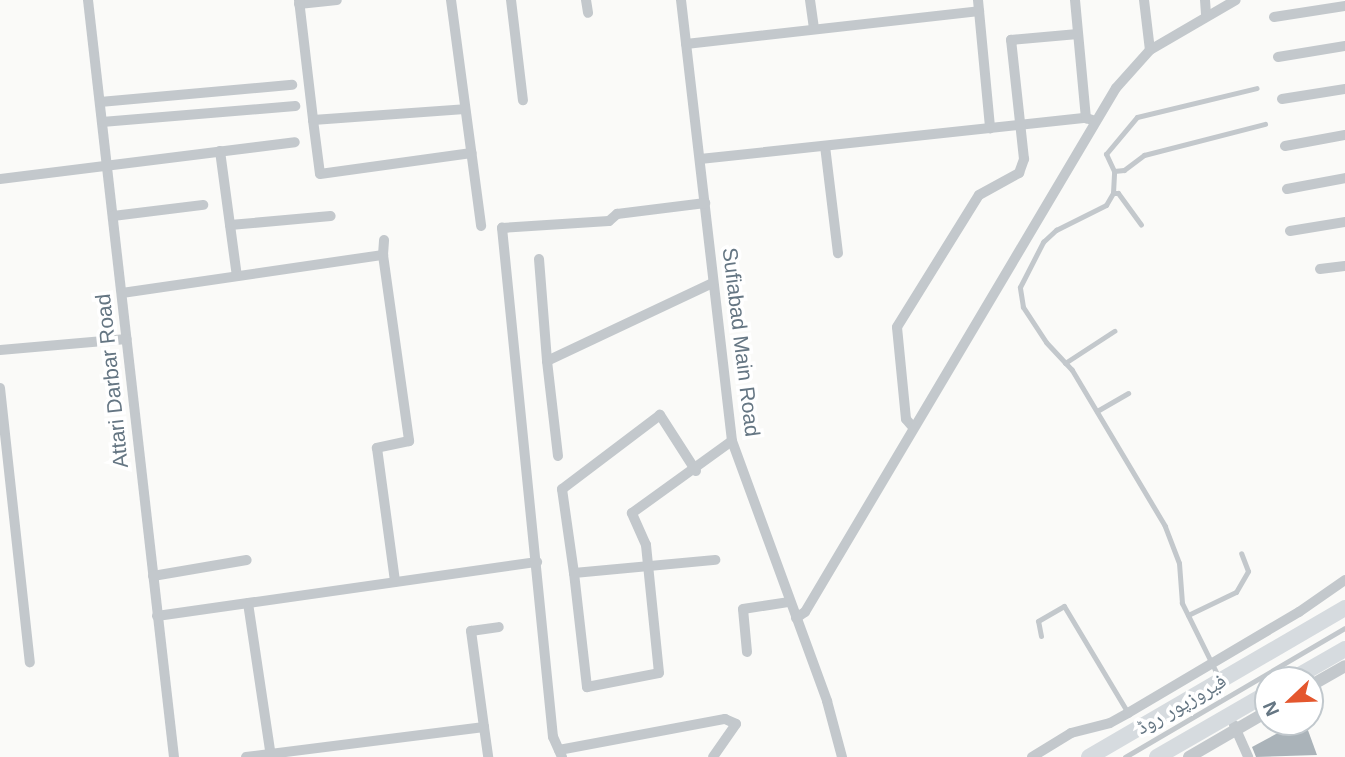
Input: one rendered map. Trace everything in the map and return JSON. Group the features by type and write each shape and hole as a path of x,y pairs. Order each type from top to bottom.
{"main road":[{"name":"فیروزپور روڈ","path":"1089,757 1345,608"},
{"path":"1315,666 1345,649"},
{"name":"فیروزپور روڈ","path":"1157,757 1232,723 1254,705"}],"street":[{"name":"Attari Darbar Road","path":"89,0 174,757"},
{"path":"337,0 299,2 320,174 471,153"},
{"path":"451,0 481,226"},
{"path":"510,0 523,100"},
{"path":"586,0 588,13"},
{"name":"Sufiabad Main Road","path":"681,0 732,441 827,701 842,757"},
{"path":"810,0 814,29"},
{"path":"1075,0 1091,119"},
{"path":"1144,0 1150,50"},
{"path":"1205,0 1206,15"},
{"path":"796,618 805,612 1091,119 1124,77 1150,50 1206,15 1236,0"},
{"path":"686,44 978,5 990,128"},
{"path":"1274,17 1345,6"},
{"path":"912,426 906,419 897,327 979,195 1019,173 1024,159 1011,40 1078,34"},
{"path":"1278,57 1345,46"},
{"path":"100,102 292,85"},
{"path":"1282,99 1345,89"},
{"path":"102,122 295,106"},
{"path":"313,120 465,109"},
{"path":"700,159 1091,119"},
{"path":"1285,146 1345,135"},
{"path":"0,179 295,142"},
{"path":"825,146 838,253"},
{"path":"220,151 237,276"},
{"path":"1287,189 1345,178"},
{"path":"705,203 617,215 609,221 502,228 553,737 560,753 724,719 736,724 713,757"},
{"path":"113,216 202,205"},
{"path":"230,225 331,216"},
{"path":"1290,232 1345,222"},
{"path":"384,240 383,255 409,441 377,448 395,582"},
{"path":"122,293 383,255"},
{"path":"540,259 547,361 558,456"},
{"path":"1320,269 1345,266"},
{"path":"547,361 713,283"},
{"path":"0,350 127,339"},
{"path":"0,388 30,663"},
{"path":"696,471 660,415 562,489 587,687 659,673 646,545 632,513 696,471 732,441"},
{"path":"153,576 247,560"},
{"path":"574,573 715,560"},
{"path":"157,616 537,562"},
{"path":"1032,757 1071,733 1110,723 1128,713 1212,665 1345,580"},
{"path":"747,652 743,609 789,602"},
{"path":"248,603 271,755"},
{"path":"488,757 471,631 499,626"},
{"path":"1324,678 1345,666"},
{"path":"1189,757 1232,723 1254,716"},
{"path":"1232,723 1248,757"},
{"path":"246,757 310,753 484,727"}],"lane":[{"path":"1220,680 1188,615 1174,544 1097,411 1023,307 1020,288 1043,242 1056,230 1096,212 1113,193 1114,171 1106,154 1137,117 1257,88"},
{"path":"1114,171 1124,170 1144,155 1265,124"},
{"path":"1113,193 1118,193 1141,225"},
{"path":"1065,363 1114,331"},
{"path":"1097,411 1128,393"},
{"path":"1188,615 1236,592 1248,571 1241,553"},
{"path":"1041,636 1038,621 1064,606 1128,713"},
{"path":"1125,757 1345,628"}],"building":[{"path":"1272,736 1310,736 1317,755 1256,757 1252,747"}]}
